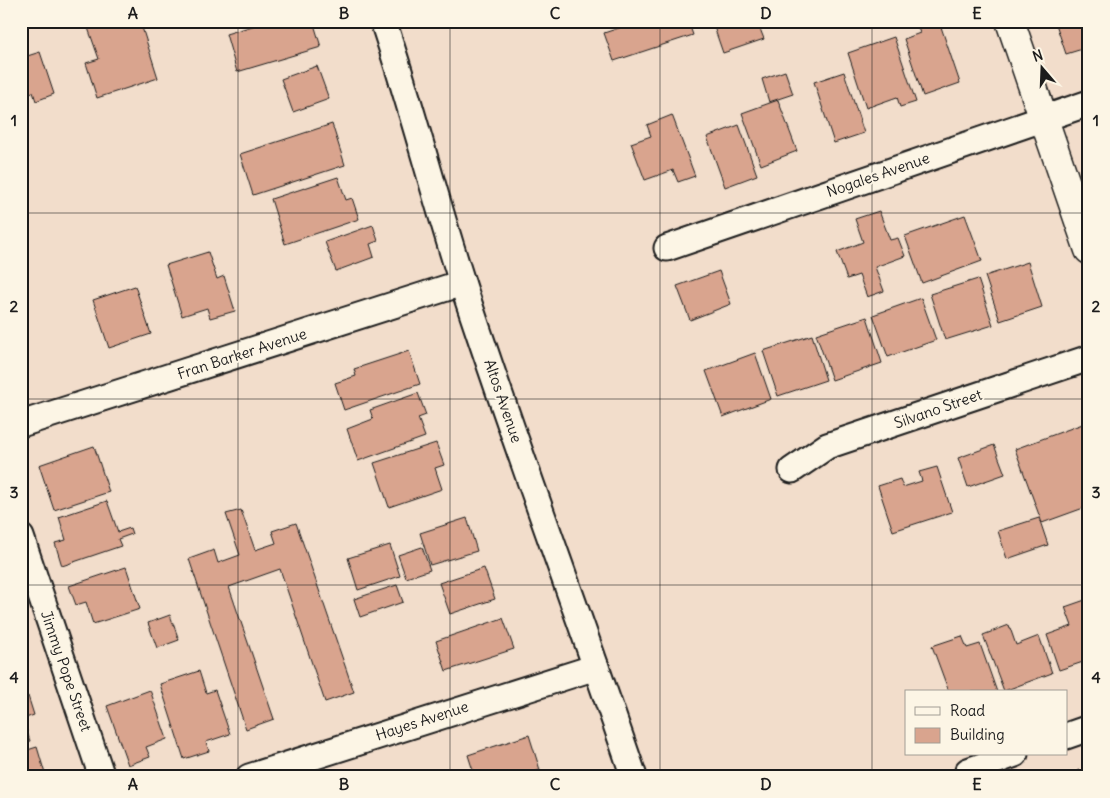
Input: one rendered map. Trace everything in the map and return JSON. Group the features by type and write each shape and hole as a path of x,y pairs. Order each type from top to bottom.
{"main road":[{"path":"1010,21 1089,250"}],"street":[{"name":"Altos Avenue","path":"383,21 404,82 462,283 562,575 634,777"},
{"name":"Nogales Avenue","path":"667,248 1089,103"},
{"name":"Fran Barker Avenue","path":"21,424 462,283"},
{"name":"Silvano Street","path":"792,470 827,446 1089,358"},
{"name":"Jimmy Pope Street","path":"21,537 102,777"},
{"name":"Hayes Avenue","path":"249,777 596,667"},
{"path":"1068,735 1089,728"},
{"path":"968,771 1009,756"}],"building":[{"path":"98,21 115,21 117,25 130,21 140,21 158,78 97,98 86,63 99,59 87,25"},
{"path":"269,21 313,21 321,47 237,72 226,34"},
{"path":"624,21 688,21 693,35 614,61 604,33 625,26"},
{"path":"712,21 757,21 764,39 723,53"},
{"path":"939,21 960,83 923,96 904,39 920,33 918,28"},
{"path":"1055,21 1086,21 1089,29 1089,47 1066,54"},
{"path":"894,37 916,102 900,107 897,97 866,108 848,53"},
{"path":"40,52 54,94 36,101 33,92 21,95 21,58"},
{"path":"317,66 329,99 293,112 281,79"},
{"path":"785,71 793,94 769,102 762,79"},
{"path":"844,72 864,133 834,143 814,82"},
{"path":"778,100 797,151 761,165 742,113"},
{"path":"672,115 695,176 678,182 673,170 645,180 631,143 651,136 647,125"},
{"path":"332,124 345,165 253,195 240,154"},
{"path":"739,125 757,175 725,187 707,137"},
{"path":"338,177 346,200 352,198 359,219 285,244 271,199"},
{"path":"879,211 890,240 898,238 905,256 875,267 884,291 867,297 859,275 847,279 837,252 863,242 855,219"},
{"path":"965,215 982,261 922,283 905,236"},
{"path":"373,225 378,241 370,244 374,257 336,271 325,242"},
{"path":"208,252 217,279 224,276 235,311 210,318 207,308 182,316 166,265"},
{"path":"1028,262 1042,307 1000,321 985,276"},
{"path":"719,271 731,304 690,320 677,286"},
{"path":"978,279 993,325 945,340 930,294"},
{"path":"135,286 151,334 109,348 93,300"},
{"path":"921,298 936,340 888,357 873,315"},
{"path":"867,317 882,363 832,380 816,334"},
{"path":"812,335 826,380 778,396 763,351"},
{"path":"409,351 420,384 344,410 335,383 356,376 354,369"},
{"path":"755,353 771,399 723,417 706,371"},
{"path":"418,393 426,415 418,418 425,437 358,461 347,429 373,419 370,410"},
{"path":"1088,422 1089,506 1042,523 1015,449"},
{"path":"436,443 444,465 435,468 442,489 389,507 374,463"},
{"path":"994,445 1005,474 968,487 958,458"},
{"path":"94,446 109,492 54,510 39,465"},
{"path":"937,467 952,512 893,531 878,486 900,479 903,487 922,481 919,472"},
{"path":"107,501 118,532 130,528 132,534 118,539 121,546 62,566 55,543 66,540 59,517"},
{"path":"241,510 255,550 276,543 272,531 296,523 354,692 325,702 280,569 229,587 274,719 246,729 189,559 214,550 218,563 240,555 226,514"},
{"path":"467,518 477,551 430,565 420,533"},
{"path":"1039,518 1048,545 1007,559 998,531"},
{"path":"390,545 400,576 358,590 348,558"},
{"path":"422,547 430,570 406,578 398,555"},
{"path":"126,567 140,609 93,624 86,602 76,605 69,586"},
{"path":"484,568 495,599 450,614 439,583"},
{"path":"397,585 403,602 360,617 354,599"},
{"path":"1088,599 1089,660 1059,670 1047,635 1072,626 1065,607"},
{"path":"170,615 179,640 157,648 148,623"},
{"path":"503,618 514,649 446,671 436,641"},
{"path":"1009,625 1016,645 1039,636 1052,673 1004,690 983,635"},
{"path":"962,636 967,648 980,644 996,690 948,690 932,646"},
{"path":"199,671 206,693 215,690 230,734 206,742 209,751 184,759 160,684"},
{"path":"150,690 167,739 146,747 150,757 128,765 107,706"},
{"path":"28,696 34,715 23,719 30,741 21,744 21,698"},
{"path":"529,735 540,770 518,777 475,777 468,755"},
{"path":"37,747 46,777 21,777 21,752"},
{"path":"1080,770 1082,777 1064,777"}]}
